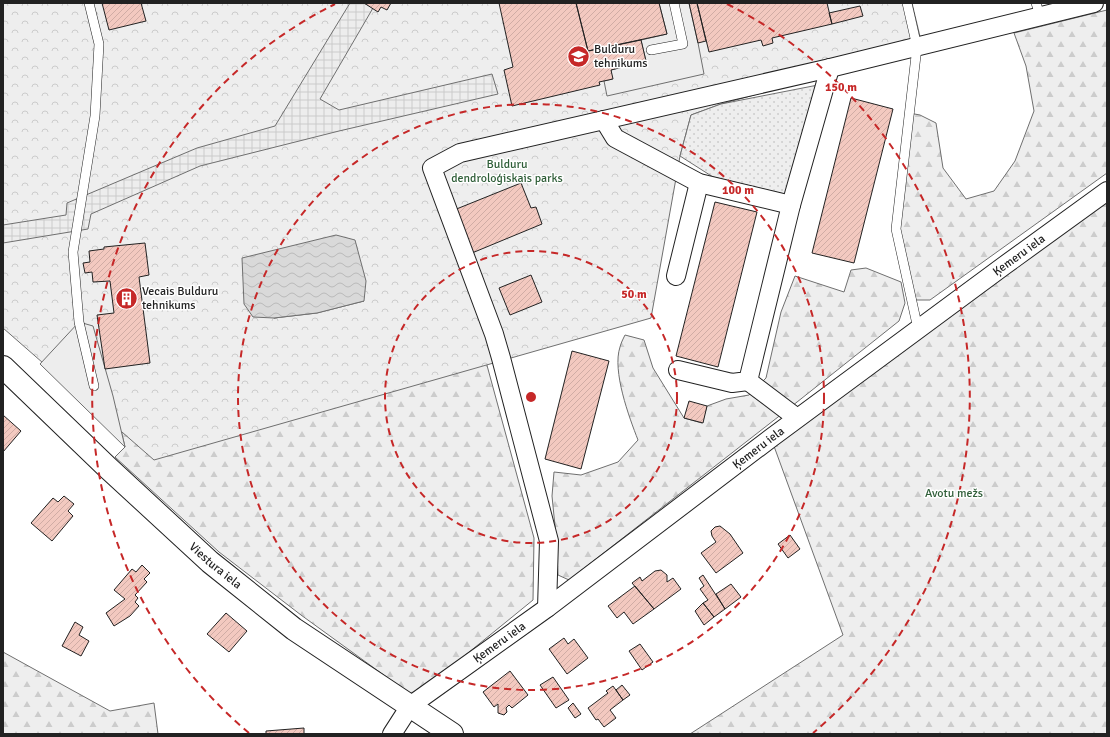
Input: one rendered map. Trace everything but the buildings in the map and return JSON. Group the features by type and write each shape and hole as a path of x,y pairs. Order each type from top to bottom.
{"street":[{"path":"547,608 549,541 494,334 432,168 460,153 917,47 1038,10 1094,3"},
{"path":"748,381 792,205 830,68"},
{"path":"604,120 615,138 699,184 792,205"},
{"path":"676,276 699,184"},
{"name":"Ķemeru iela","path":"410,706 547,608 797,418 1107,191"},
{"name":"Viestura iela","path":"3,367 106,466 210,562 294,629 452,734"},
{"path":"678,370 732,383 748,381 797,418"},
{"path":"392,734 410,706"}],"lane":[{"path":"88,3 99,44 95,109 73,252 79,322 94,386"},
{"path":"651,50 683,44 674,3"},
{"path":"906,3 917,47 896,230 918,328"}],"green space":[{"name":"Bulduru dendroloģiskais parks","path":"3,3 912,3 923,49 721,104 691,115 680,156 651,318 154,460 3,328","holes":["364,301 317,313 274,318"]},
{"path":"1107,10 1107,173 930,300 912,300 896,229 909,113 920,115 936,123 943,168 966,199 994,191 1015,161 1034,111 1026,66 1014,33"},
{"path":"818,85 788,195 713,177 680,156 691,115 721,104"},
{"name":"Avotu mežs","path":"1107,191 1107,734 690,734 843,635 771,438"},
{"path":"866,268 901,282 905,303 899,321 569,580 558,575 552,496 554,472 581,475 618,462 638,440 623,394 618,368 618,357 621,342 625,335 644,340 653,368 684,418 702,423 707,406 726,399 749,395 766,378 781,312 795,276 844,292 851,270"},
{"path":"482,347 534,538 533,600 414,697 301,615 219,552 115,457 125,447 113,396"},
{"path":"3,652 110,711 154,703 158,734 3,734"}],"shaded area":[{"path":"350,3 364,3 373,8 320,99 339,110 492,74 498,94 339,131 200,166 91,214 88,229 3,243 3,225 66,215 67,203 197,148 275,126"},
{"path":"659,3 689,3 704,74 607,96 604,81 612,79 611,70 646,61 641,40 667,34"},
{"path":"79,322 93,326 113,396 125,447 40,364"}],"water":[{"path":"336,235 355,240 366,281 364,301 317,313 274,318 253,317 244,304 242,258"}],"place":[{"name":"Bulduru tehnikums","path":"578,56"},
{"name":"Vecais Bulduru tehnikums","path":"127,298"}]}
